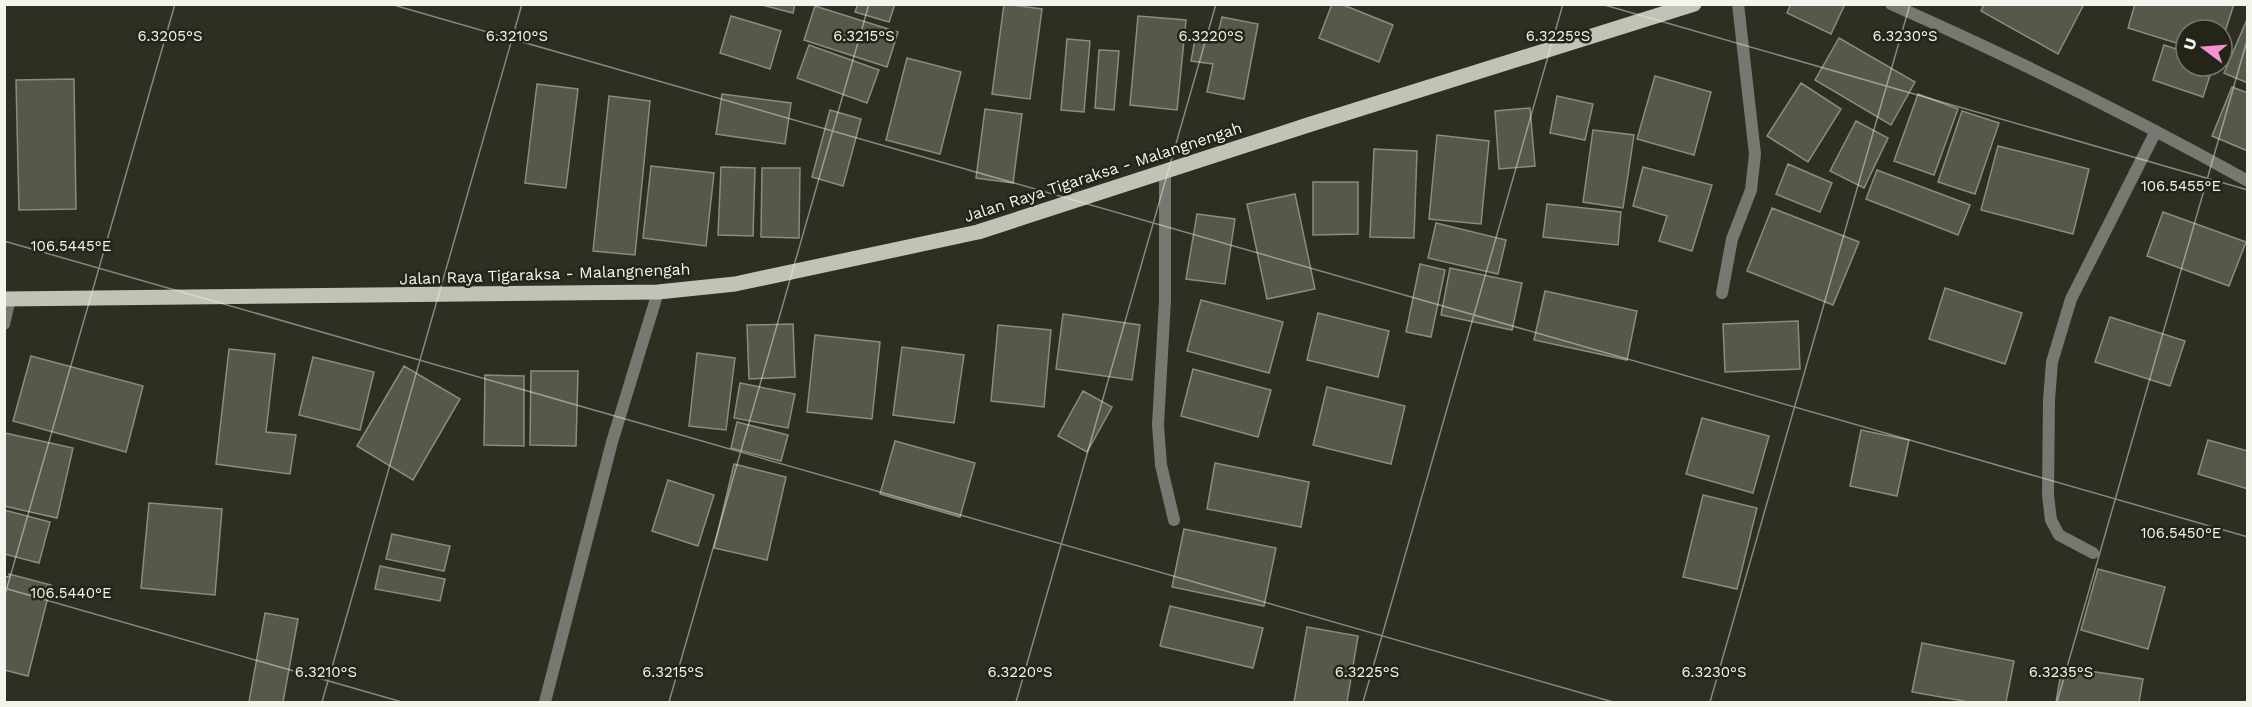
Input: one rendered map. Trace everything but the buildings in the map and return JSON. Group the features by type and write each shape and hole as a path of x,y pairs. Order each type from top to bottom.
{"main road":[{"name":"Jalan Raya Tigaraksa - Malangnengah","path":"7,299 658,292 735,284 978,232 1694,4"}],"street":[{"path":"1722,293 1732,239 1751,190 1755,154 1738,4"},
{"path":"1891,4 1973,40 2156,130 2247,181"},
{"path":"2093,553 2059,535 2051,520 2048,495 2048,412 2052,362 2071,298 2156,130"},
{"path":"1165,171 1165,300 1158,425 1161,465 1174,520"},
{"path":"544,702 612,442 658,292"},
{"path":"4,324 7,299"}]}
